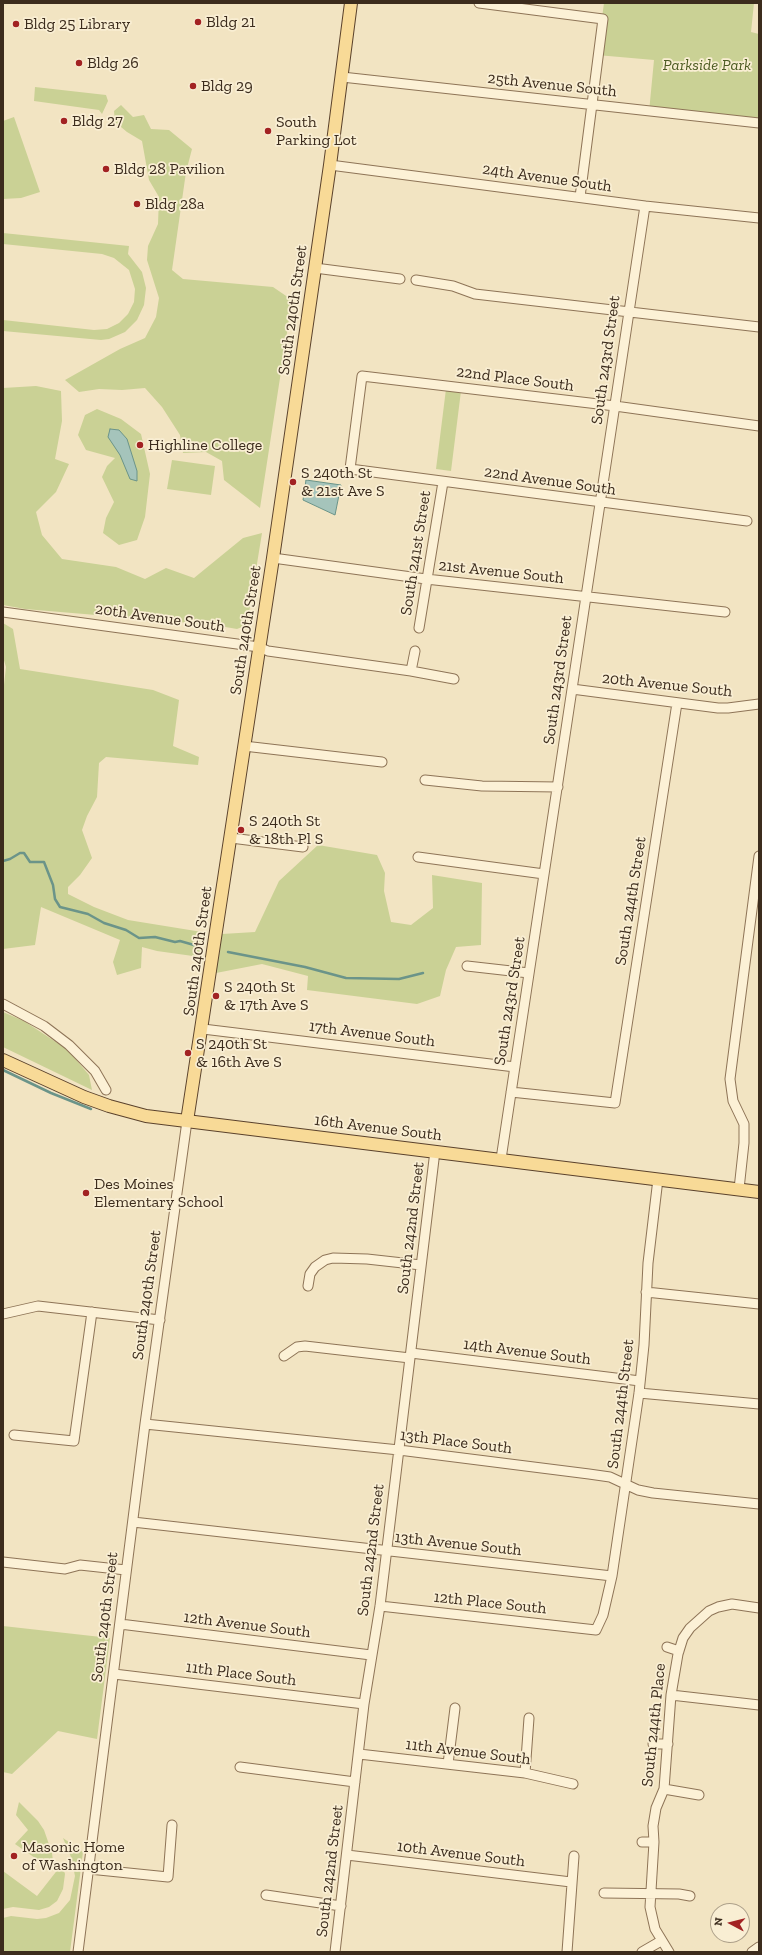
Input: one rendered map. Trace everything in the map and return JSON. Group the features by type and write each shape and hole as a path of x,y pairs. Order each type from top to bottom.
{"main road":[{"name":"South 240th Street","path":"187,1121 203,1029 273,558 330,165 351,3"},
{"name":"16th Avenue South","path":"3,1060 63,1088 109,1106 146,1116 759,1192"}],"street":[{"path":"478,3 603,19 580,197"},
{"name":"25th Avenue South","path":"342,77 759,123"},
{"name":"24th Avenue South","path":"330,165 645,206 759,218"},
{"name":"South 243rd Street","path":"501,1159 645,206"},
{"path":"315,268 400,279"},
{"path":"416,280 453,286 476,294 759,327"},
{"name":"22nd Place South","path":"350,469 362,376 615,406 759,426"},
{"name":"22nd Avenue South","path":"350,469 600,503 747,521"},
{"name":"South 241st Street","path":"419,628 443,482"},
{"name":"21st Avenue South","path":"273,558 426,579 725,612"},
{"name":"20th Avenue South","path":"3,612 259,647 268,651 411,671 454,679"},
{"path":"411,671 415,651"},
{"name":"20th Avenue South","path":"572,689 728,708 759,704"},
{"name":"South 244th Street","path":"511,1092 615,1103 677,702"},
{"path":"244,746 382,762"},
{"path":"425,780 482,786 558,787"},
{"path":"231,838 303,847"},
{"path":"739,1189 745,1130 742,1119 733,1101 730,1085 738,1040 750,952 759,856"},
{"path":"418,857 544,874"},
{"path":"467,966 529,973"},
{"path":"3,1004 44,1026 69,1045 95,1071 106,1090"},
{"name":"17th Avenue South","path":"203,1029 515,1066"},
{"name":"South 240th Street","path":"78,1952 145,1424 187,1121"},
{"name":"South 242nd Street","path":"335,1952 364,1704 380,1606 435,1151"},
{"name":"South 244th Street","path":"596,1630 604,1615 612,1576 639,1393 646,1292 658,1179"},
{"path":"308,1286 310,1274 314,1267 325,1260 333,1258 367,1259 421,1265"},
{"path":"646,1292 759,1304"},
{"path":"3,1314 38,1306 160,1320"},
{"path":"14,1435 74,1441 92,1312"},
{"name":"14th Avenue South","path":"284,1356 297,1347 304,1346 410,1355 640,1381"},
{"path":"639,1393 759,1404"},
{"name":"13th Place South","path":"145,1424 399,1450 603,1476 638,1490 653,1493 759,1504"},
{"name":"13th Avenue South","path":"133,1522 612,1576"},
{"path":"3,1562 65,1569 80,1565 126,1570"},
{"name":"South 244th Place","path":"669,1952 661,1941 652,1918 650,1894 654,1842 653,1826 656,1808 664,1789 671,1695 679,1651 685,1634 695,1622 712,1609 726,1605 744,1604 759,1608"},
{"name":"12th Place South","path":"380,1606 596,1630"},
{"name":"12th Avenue South","path":"120,1624 371,1655"},
{"path":"667,1647 679,1651"},
{"name":"11th Place South","path":"114,1674 364,1704"},
{"path":"671,1695 759,1705"},
{"path":"448,1764 455,1708"},
{"path":"525,1774 529,1718"},
{"path":"653,1744 668,1744"},
{"name":"11th Avenue South","path":"359,1754 525,1774 573,1784"},
{"path":"240,1767 355,1782"},
{"path":"664,1789 698,1794"},
{"path":"89,1869 168,1877 172,1826"},
{"path":"642,1842 654,1842"},
{"name":"10th Avenue South","path":"347,1856 571,1882"},
{"path":"566,1952 574,1856"},
{"path":"604,1893 679,1894 690,1896"},
{"path":"266,1896 341,1906"},
{"path":"642,1952 661,1941"},
{"path":"752,1952 759,1947"}],"green space":[{"name":"Parkside Park","path":"604,3 754,3 751,32 759,34 759,123 649,112 654,60 597,55"},
{"path":"35,87 106,95 108,101 102,114 99,110 34,101"},
{"path":"121,105 133,117 144,115 151,129 169,130 192,149 186,172 172,270 183,279 273,287 292,300 260,508 224,480 222,461 206,452 183,453 180,435 162,407 145,388 122,390 99,389 79,392 65,380 120,349 145,338 156,317 159,298 147,260 148,246 158,224 159,197 149,180 142,141 127,132 115,122 114,111"},
{"path":"14,117 40,192 21,198 3,199 3,121"},
{"path":"3,233 129,246 128,254 142,272 146,288 144,305 137,320 125,332 109,339 101,340 3,331 3,320 94,330 107,329 119,323 128,314 134,302 135,289 129,270 114,258 102,254 3,244"},
{"path":"36,386 61,391 62,421 55,459 69,464 56,492 36,512 42,535 62,559 116,567 145,579 166,568 194,578 243,538 262,533 247,625 237,629 214,625 25,609 3,605 3,388"},
{"path":"446,389 461,391 451,471 436,469"},
{"path":"97,409 121,419 141,434 150,474 145,517 137,540 119,545 103,533 106,518 114,502 102,477 107,466 115,458 86,450 78,435 85,415"},
{"path":"172,460 215,466 211,495 167,489"},
{"path":"3,623 13,629 20,669 153,690 179,700 173,746 199,757 198,765 106,757 99,763 97,797 87,816 82,830 92,858 80,875 68,887 68,894 94,907 128,920 202,932 200,957 157,951 142,947 141,968 117,975 113,962 120,940 41,907 35,945 3,949 3,694 6,667 3,657"},
{"path":"318,845 377,855 385,873 384,891 391,922 411,925 433,908 432,875 482,883 481,945 456,947 446,970 440,996 417,1004 307,990 308,976 262,964 216,973 222,934 255,932 279,881"},
{"path":"3,1012 24,1021 68,1050 89,1075 92,1090 3,1047"},
{"path":"3,1626 110,1638 97,1739 58,1731 12,1774 3,1772"},
{"path":"19,1802 38,1821 44,1830 52,1853 53,1861 48,1867 15,1844 28,1830 16,1815"},
{"path":"63,1838 83,1852 70,1952 3,1952 3,1918 11,1916 37,1919 46,1918 59,1913 70,1900 75,1876 71,1857"},
{"path":"59,1868 63,1868 65,1874 63,1889 57,1901 49,1907 39,1910 13,1907 3,1909 3,1871 37,1896"}],"water":[{"path":"110,429 119,430 127,439 137,471 137,481 130,479 120,455 108,437"},
{"path":"306,480 341,485 335,515 303,500"}],"waterway":[{"path":"3,861 20,853 24,853 30,862 44,862 53,885 55,899 60,907 88,914 104,923 126,930 139,938 155,937 175,942 180,941 201,947"},
{"path":"228,952 305,967 346,978 399,979 423,973"},
{"path":"3,1070 51,1093 91,1109"}],"place":[{"name":"Bldg 21","path":"198,22"},
{"name":"Bldg 25 Library","path":"16,24"},
{"name":"Bldg 26","path":"79,63"},
{"name":"Bldg 29","path":"193,86"},
{"name":"Bldg 27","path":"64,121"},
{"name":"South Parking Lot","path":"268,131"},
{"name":"Bldg 28 Pavilion","path":"106,169"},
{"name":"Bldg 28a","path":"137,204"},
{"name":"Highline College","path":"140,445"},
{"name":"S 240th St & 21st Ave S","path":"293,482"},
{"name":"S 240th St & 18th Pl S","path":"241,830"},
{"name":"S 240th St & 17th Ave S","path":"216,996"},
{"name":"S 240th St & 16th Ave S","path":"188,1053"},
{"name":"Des Moines Elementary School","path":"86,1193"},
{"name":"Masonic Home of Washington","path":"14,1856"}]}
